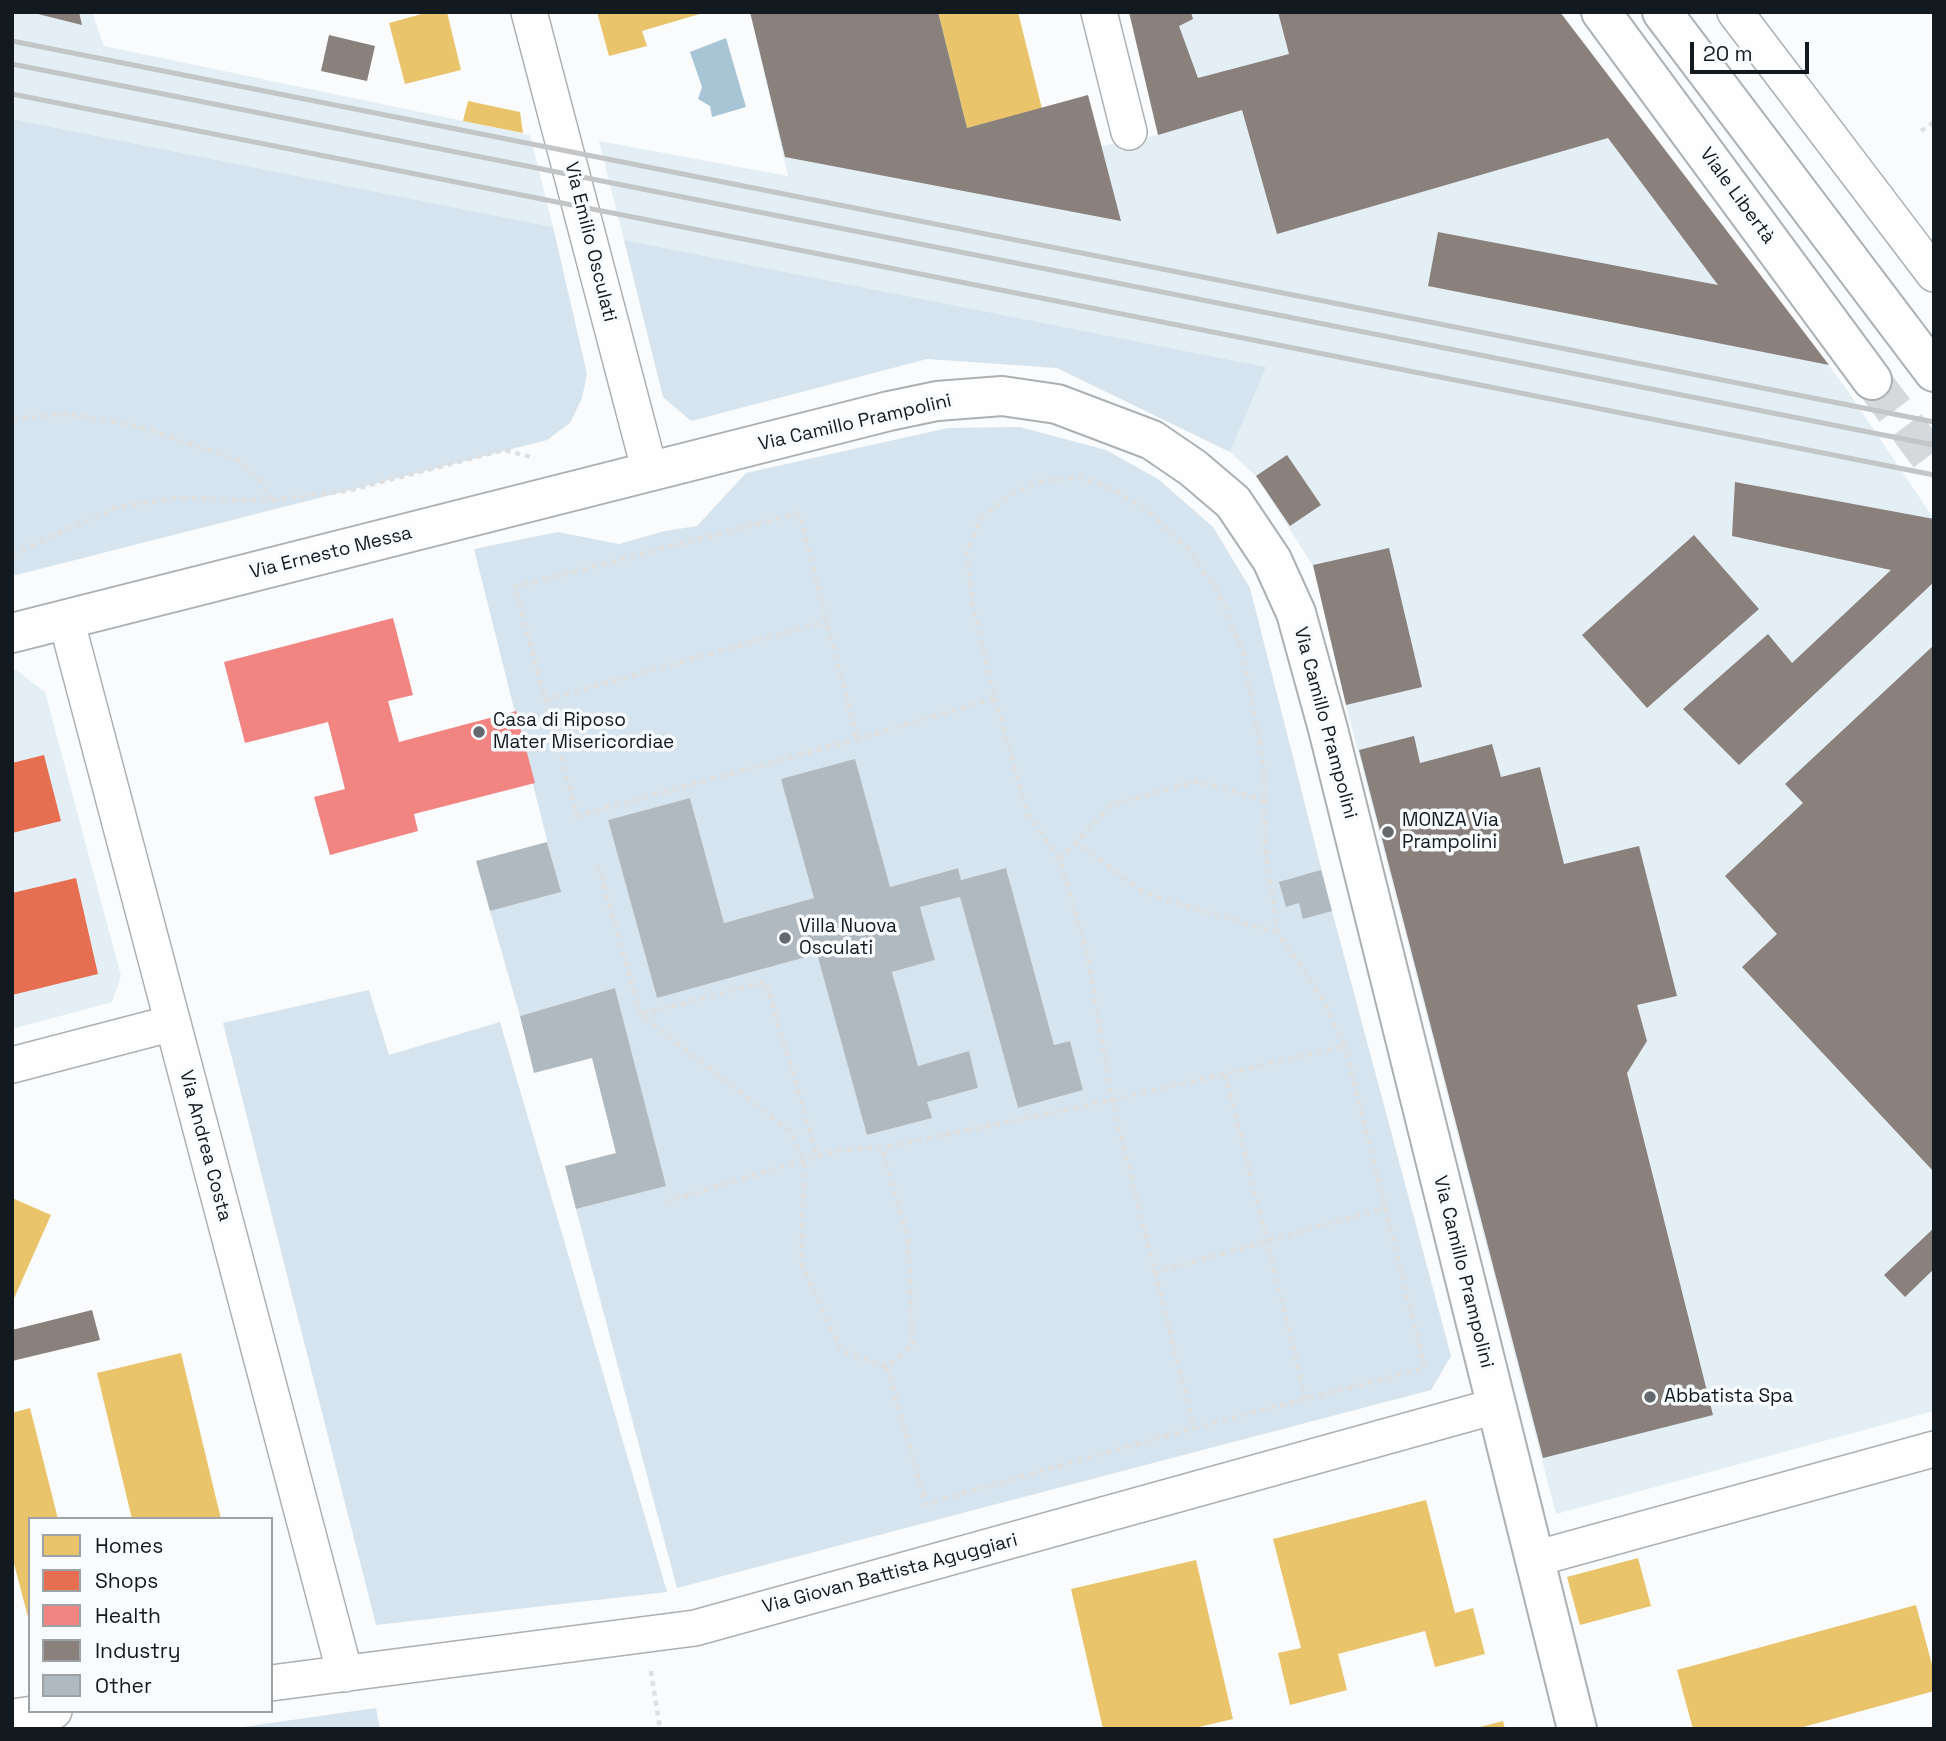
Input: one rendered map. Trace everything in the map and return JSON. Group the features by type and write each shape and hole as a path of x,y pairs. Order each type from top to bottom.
{"street":[{"name":"Via Emilio Osculati","path":"529,12 650,472"},
{"path":"1099,12 1129,132"},
{"name":"Viale Libertà","path":"1601,12 1872,380"},
{"path":"1662,12 1934,372"},
{"path":"1735,12 1934,274"},
{"name":"Via Camillo Prampolini","path":"650,472 889,411 937,401 1002,396 1058,404 1152,440 1193,468 1234,502 1272,560 1296,613 1328,729 1577,1729"},
{"name":"Via Ernesto Messa","path":"12,633 650,472"},
{"name":"Via Andrea Costa","path":"66,619 345,1674"},
{"path":"12,1065 173,1023"},
{"name":"Via Giovan Battista Aguggiari","path":"273,1683 695,1628 1496,1406"},
{"path":"1534,1559 1934,1449"},
{"path":"12,1717 40,1713"}],"path":[{"path":"1922,131 1934,122"},
{"path":"12,419 66,414 132,425 237,460 258,477 271,499"},
{"path":"12,554 119,507 175,498 271,499 347,491 504,450 535,458 550,499"},
{"path":"887,1367 926,1504 1194,1428 1425,1368 1345,1046 1322,998 1278,933 1265,849 1264,768 1243,653 1218,592 1187,548 1149,513 1115,491 1081,477 1040,481 1010,495 981,518 967,554 972,602 1027,813 1060,860 1088,957 1112,1100 1153,1273 1194,1428"},
{"path":"857,739 799,513 515,587 577,816 857,739 995,698"},
{"path":"545,700 827,621"},
{"path":"1060,860 1111,805 1197,781 1264,800"},
{"path":"1075,841 1144,893 1278,933"},
{"path":"598,865 641,1015 789,1130 804,1160 802,1262 841,1351 887,1367"},
{"path":"641,1015 766,982 817,1156"},
{"path":"665,1202 838,1150 882,1148 1112,1100 1345,1046"},
{"path":"1225,1074 1306,1399"},
{"path":"882,1148 908,1238 913,1344 887,1367"},
{"path":"1153,1273 1385,1208"},
{"path":"646,1634 660,1729"}],"shaded area":[{"path":"12,12 92,12 104,46 530,135 553,227 12,119"},
{"path":"750,12 938,12 1042,109 1088,95 1102,146 1158,135 1129,12 1560,12 1845,387 1934,519 1934,1411 1556,1514 1346,705 1313,566 1256,476 1230,452 1265,367 624,240 599,141 788,176"},
{"path":"12,119 553,227 587,374 582,398 570,423 547,440 12,576"},
{"path":"624,240 1266,367 1230,452 1057,368 927,359 691,421 663,397"},
{"path":"1020,427 1106,450 1158,479 1213,527 1250,588 1332,911 1451,1356 1431,1390 677,1588 576,1209 665,1186 615,988 520,1016 490,911 560,892 474,549 558,532 619,544 665,531 697,526 746,473 948,428","holes":["690,798 724,923 814,898 890,887 957,868 961,880 1006,868 1054,1045 1070,1041 1083,1090 1018,1108 960,897 920,907 935,960 892,972 918,1066 968,1052 978,1088 927,1102 931,1118 868,1135 817,954 657,998 608,820"]},
{"path":"16,670 45,692 121,976 112,1002 12,1029 12,671"},
{"path":"369,990 389,1055 500,1022 667,1592 376,1625 223,1023"},
{"path":"376,1708 380,1729 229,1729"}],"water":[{"path":"726,38 746,107 712,117 710,106 698,99 702,87 690,52"}],"building: Homes":[{"path":"429,12 447,12 461,70 405,84 389,23"},
{"path":"597,12 703,13 642,31 647,46 609,56"},
{"path":"938,12 1018,12 1042,109 967,128"},
{"path":"468,101 520,112 523,133 463,121"},
{"path":"12,1198 51,1215 12,1303"},
{"path":"181,1353 221,1517 132,1517 97,1373"},
{"path":"30,1408 57,1517 28,1517 28,1617 12,1556 12,1413"},
{"path":"1426,1500 1455,1613 1473,1608 1485,1654 1435,1667 1425,1631 1338,1654 1347,1690 1290,1705 1278,1653 1301,1648 1273,1539"},
{"path":"1638,1558 1651,1606 1580,1625 1567,1577"},
{"path":"1196,1560 1233,1719 1190,1729 1103,1729 1071,1589"},
{"path":"1916,1605 1934,1672 1934,1691 1796,1729 1693,1729 1677,1670"},
{"path":"1503,1721 1505,1729 1476,1729 1476,1728"}],"building: Shops":[{"path":"44,755 61,821 12,833 12,763"},
{"path":"76,878 98,974 12,995 12,893"}],"building: Health":[{"name":"Casa di Riposo Mater Misericordiae","path":"393,618 413,695 388,701 399,742 516,711 535,783 414,814 418,831 330,855 314,797 345,789 328,722 245,743 224,662"}],"building: Industry":[{"path":"79,12 82,25 34,13"},
{"path":"750,12 938,12 967,128 1088,95 1121,221 785,157"},
{"path":"1129,12 1191,12 1193,19 1179,26 1198,78 1289,54 1278,12 1560,12 1829,365 1428,286 1438,232 1718,285 1608,138 1277,234 1242,110 1158,135"},
{"path":"329,35 375,46 367,81 321,71"},
{"path":"1287,455 1321,505 1290,526 1256,476"},
{"path":"1735,482 1934,519 1934,582 1739,765 1683,709 1768,634 1792,663 1891,570 1732,536"},
{"path":"1694,535 1759,609 1647,708 1582,635"},
{"path":"1389,548 1422,687 1346,705 1313,565"},
{"path":"1934,645 1934,1172 1742,967 1777,934 1725,876 1803,803 1785,784"},
{"path":"1414,736 1420,763 1492,744 1501,777 1540,767 1564,864 1639,846 1677,996 1637,1005 1647,1041 1627,1073 1713,1415 1543,1458 1359,750"},
{"path":"1934,1228 1934,1269 1905,1297 1884,1275"},
{"path":"92,1310 100,1340 12,1361 12,1330"}],"building: Other":[{"name":"Villa Nuova Osculati","path":"855,759 890,887 958,868 961,880 1006,868 1054,1045 1070,1041 1083,1090 1018,1108 960,897 920,907 935,960 892,972 918,1066 969,1051 978,1088 927,1102 932,1118 867,1135 817,954 657,998 608,820 690,798 724,923 814,898 781,779"},
{"path":"547,842 561,892 490,911 476,861"},
{"path":"1321,870 1332,911 1303,919 1299,903 1286,907 1279,882"},
{"path":"615,988 666,1186 576,1209 565,1166 616,1153 592,1058 534,1073 520,1016"}],"tunnel":[{"path":"1872,380 1934,463"}],"railway":[{"path":"12,41 1934,422"},
{"path":"12,64 1934,445"},
{"path":"12,94 1934,475"}],"place":[{"name":"Casa di Riposo Mater Misericordiae","path":"479,732"},
{"name":"MONZA Via Prampolini","path":"1388,832"},
{"name":"Villa Nuova Osculati","path":"785,938"},
{"name":"Abbatista Spa","path":"1650,1397"}]}
